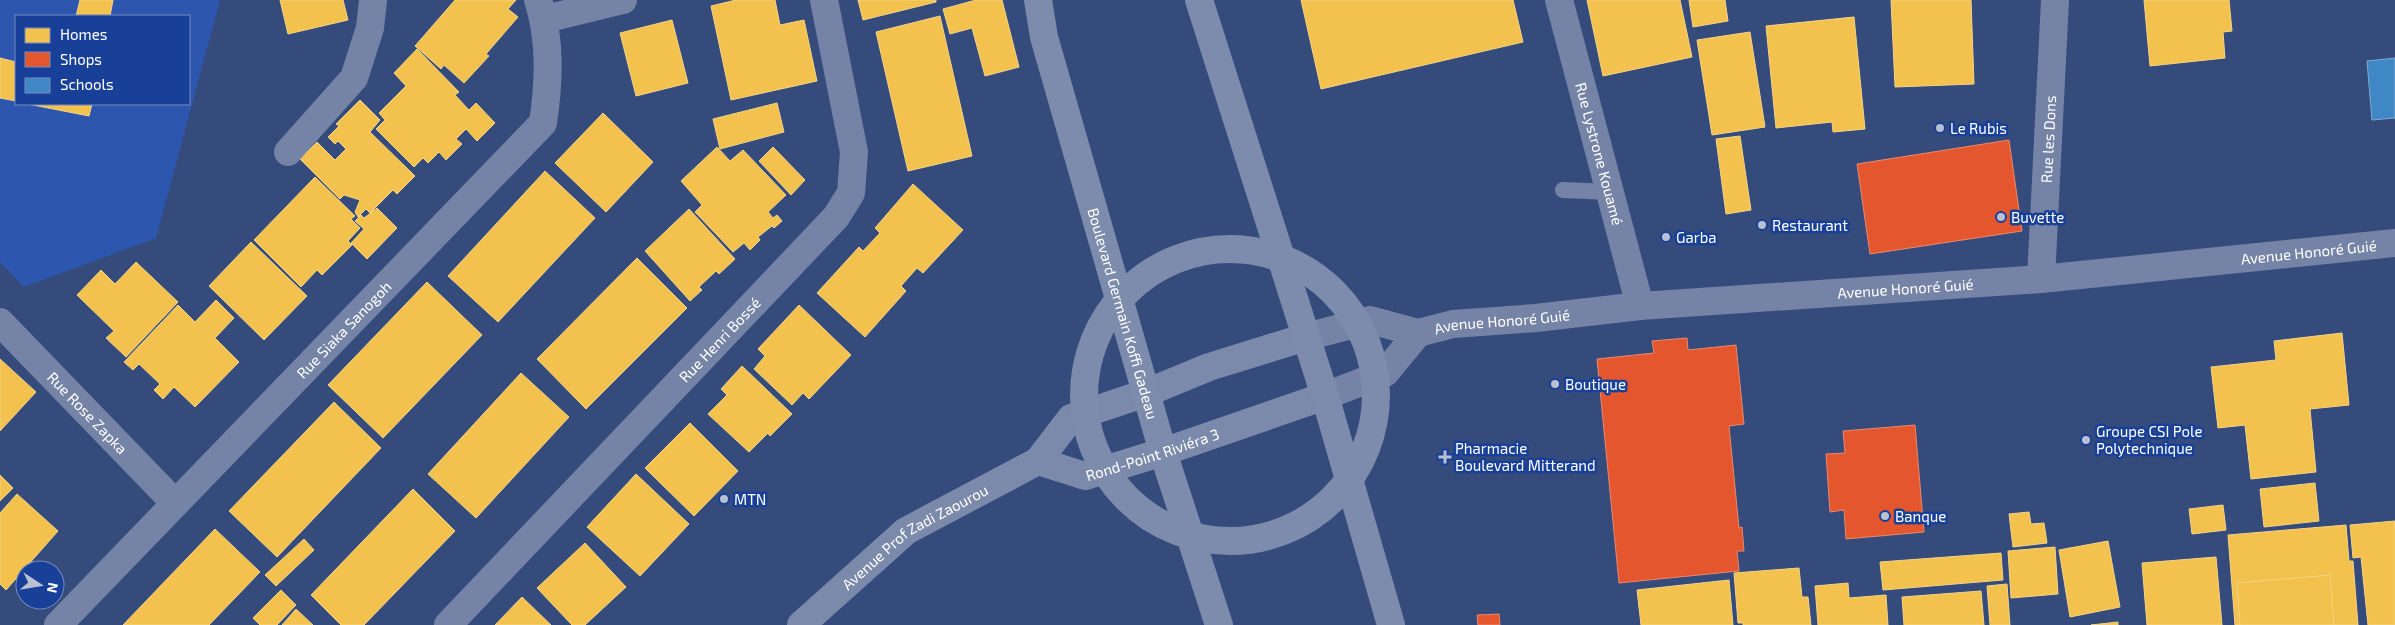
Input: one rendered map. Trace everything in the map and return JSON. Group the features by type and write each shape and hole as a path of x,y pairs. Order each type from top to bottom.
{"main road":[{"name":"Boulevard Germain Koffi Gadeau","path":"1038,0 1044,37 1163,452 1219,625"},
{"path":"1199,0 1325,396 1391,625"},
{"path":"1240,249 1282,258 1298,264 1320,280 1340,299 1358,324 1375,377 1375,404 1370,435 1350,481 1305,521 1284,531 1251,541 1191,538 1165,527 1144,513 1126,496 1105,470 1092,446 1085,413 1085,387 1090,357 1099,330 1119,300 1158,268 1199,252 1240,249"},
{"path":"1038,461 1071,418 1146,393 1210,367 1306,337"},
{"name":"Rond-Point Riviéra 3","path":"1038,461 1085,476 1163,452 1325,396"},
{"name":"Avenue Prof Zadi Zaourou","path":"801,625 906,531 1038,461"}],"street":[{"path":"288,152 354,78 370,28 373,0"},
{"path":"542,9 623,0"},
{"name":"Rue Henri Bossé","path":"448,625 836,217 851,193 854,152 824,0"},
{"name":"Rue Lystrone Kouamé","path":"1559,0 1640,306"},
{"name":"Rue les Dons","path":"2041,279 2056,0"},
{"name":"Rue Siaka Sanogoh","path":"58,625 543,123 549,83 542,9"},
{"name":"Avenue Honoré Guié","path":"1306,337 1370,320 1418,333 1453,324 1536,318 1640,306 2041,279 2395,243"},
{"name":"Rue Rose Zapka","path":"0,322 175,503"},
{"name":"Avenue Honoré Guié","path":"1325,396 1385,373 1418,333"}],"lane":[{"path":"1563,190 1610,192"}],"shaded area":[{"path":"0,0 220,0 156,238 24,287 0,262"}],"building: Homes":[{"path":"80,0 113,0 110,15 76,15"},
{"path":"280,0 343,0 348,20 288,34"},
{"path":"455,0 516,0 508,9 518,17 486,54 489,56 464,83 444,65 441,69 415,46"},
{"path":"736,0 775,0 780,25 804,20 817,81 731,100 711,6"},
{"path":"858,0 936,0 936,2 863,20"},
{"path":"976,0 1002,0 1019,67 985,76 972,28 950,34 943,9"},
{"path":"1301,0 1513,0 1523,42 1321,89"},
{"path":"1587,0 1680,0 1692,57 1603,76"},
{"path":"1689,0 1725,0 1728,21 1693,27"},
{"path":"1891,0 1971,0 1974,84 1895,87"},
{"path":"2144,0 2229,0 2232,31 2223,32 2225,58 2150,66"},
{"path":"940,16 972,156 908,171 876,32"},
{"path":"1854,17 1865,129 1833,132 1832,122 1776,128 1766,26"},
{"path":"672,20 688,83 636,96 620,33"},
{"path":"1750,32 1765,127 1712,135 1697,40"},
{"path":"417,49 459,92 455,95 469,110 476,103 495,123 477,141 466,129 456,139 462,144 446,160 439,152 428,163 423,158 414,167 376,129 385,120 379,113 406,86 394,73"},
{"path":"0,58 15,62 15,101 0,98"},
{"path":"360,100 380,120 370,132 415,176 397,194 393,190 370,213 366,209 358,217 355,212 360,200 344,195 340,199 300,159 317,142 335,160 346,149 338,141 335,144 328,137 339,126 336,124"},
{"path":"777,103 784,132 720,149 713,119"},
{"path":"33,105 92,105 89,116"},
{"path":"603,113 653,162 606,212 555,163"},
{"path":"1740,136 1751,210 1726,214 1716,139"},
{"path":"717,147 730,161 743,150 786,195 768,212 773,218 777,215 782,221 758,237 760,240 750,250 744,243 733,252 695,212 702,205 681,181"},
{"path":"773,147 805,180 791,195 759,161"},
{"path":"545,171 595,218 498,322 448,276"},
{"path":"315,177 355,216 351,219 360,228 348,241 352,245 322,275 317,270 301,287 254,240"},
{"path":"913,184 963,230 923,273 917,268 901,286 906,291 865,337 817,293 859,247 863,251 880,233 875,228"},
{"path":"377,208 397,228 367,259 351,243 364,229 355,221 361,215 364,218"},
{"path":"689,209 735,259 719,274 716,271 699,287 702,290 690,301 645,251"},
{"path":"251,242 307,296 264,340 209,286"},
{"path":"637,258 687,308 586,409 537,359"},
{"path":"136,262 178,302 126,357 106,338 114,331 77,295 101,270 115,284"},
{"path":"427,282 482,335 383,438 328,385"},
{"path":"216,300 234,318 215,338 239,362 195,407 174,387 163,399 154,390 160,384 139,364 133,370 124,362 178,305 195,322"},
{"path":"799,305 851,355 809,399 803,393 792,405 754,369 765,356 758,349"},
{"path":"2342,333 2349,405 2310,409 2316,472 2251,479 2245,425 2218,428 2211,367 2276,360 2274,341"},
{"path":"0,359 36,392 0,431"},
{"path":"742,366 792,414 770,436 768,433 749,452 708,414 727,395 721,389"},
{"path":"521,373 569,417 476,518 428,474"},
{"path":"334,402 381,448 277,557 229,511"},
{"path":"690,423 738,471 694,516 645,468"},
{"path":"636,474 689,524 640,576 587,527"},
{"path":"0,475 13,488 0,501"},
{"path":"2315,483 2319,521 2264,527 2260,489"},
{"path":"413,489 455,531 364,625 341,625 311,595"},
{"path":"17,494 58,531 32,560 15,560 15,580 6,590 0,584 0,513"},
{"path":"2223,505 2226,530 2192,534 2189,509"},
{"path":"2029,512 2031,524 2044,523 2047,543 2013,547 2009,514"},
{"path":"2395,521 2395,625 2368,625 2361,557 2353,558 2350,525"},
{"path":"2346,525 2349,561 2353,561 2358,625 2235,625 2228,535"},
{"path":"215,529 260,572 209,625 123,625"},
{"path":"304,539 314,550 276,586 265,575"},
{"path":"2108,541 2120,607 2070,617 2059,550"},
{"path":"585,543 626,587 585,625 572,625 537,588"},
{"path":"2055,547 2058,594 2011,598 2008,551"},
{"path":"2001,553 2003,580 1883,590 1880,562"},
{"path":"2216,557 2222,625 2147,625 2142,563"},
{"path":"1799,568 1802,597 1808,597 1811,625 1743,625 1743,623 1738,623 1734,573"},
{"path":"2330,575 2334,625 2240,625 2237,583"},
{"path":"1729,580 1733,625 1641,625 1637,590"},
{"path":"1848,583 1849,598 1886,595 1888,625 1818,625 1815,586"},
{"path":"2007,584 2010,625 1990,625 1987,586"},
{"path":"281,590 296,605 277,625 260,625 253,618"},
{"path":"1981,591 1984,625 1904,625 1902,597"},
{"path":"522,597 551,625 495,625"},
{"path":"296,609 313,625 282,625"},
{"path":"2118,622 2118,625 2091,625"}],"building: Shops":[{"path":"2009,140 2022,231 1870,254 1857,164"},
{"path":"1687,338 1688,350 1736,345 1744,424 1729,426 1739,528 1742,527 1744,551 1737,551 1739,571 1619,583 1597,359 1654,353 1652,341"},
{"path":"1915,425 1924,532 1846,539 1844,510 1830,512 1826,454 1845,453 1843,431"},
{"path":"1499,614 1500,625 1478,625 1477,615"}],"building: Schools":[{"path":"2395,58 2395,118 2372,120 2367,61"}],"place":[{"name":"Le Rubis","path":"1940,128"},
{"name":"Buvette","path":"2001,217"},
{"name":"Restaurant","path":"1762,225"},
{"name":"Garba","path":"1666,237"},
{"name":"Boutique","path":"1555,384"},
{"name":"Groupe CSI Pole Polytechnique","path":"2086,440"},
{"name":"Pharmacie Boulevard Mitterand","path":"1445,457"},
{"name":"MTN","path":"724,499"},
{"name":"Banque","path":"1885,516"}]}
